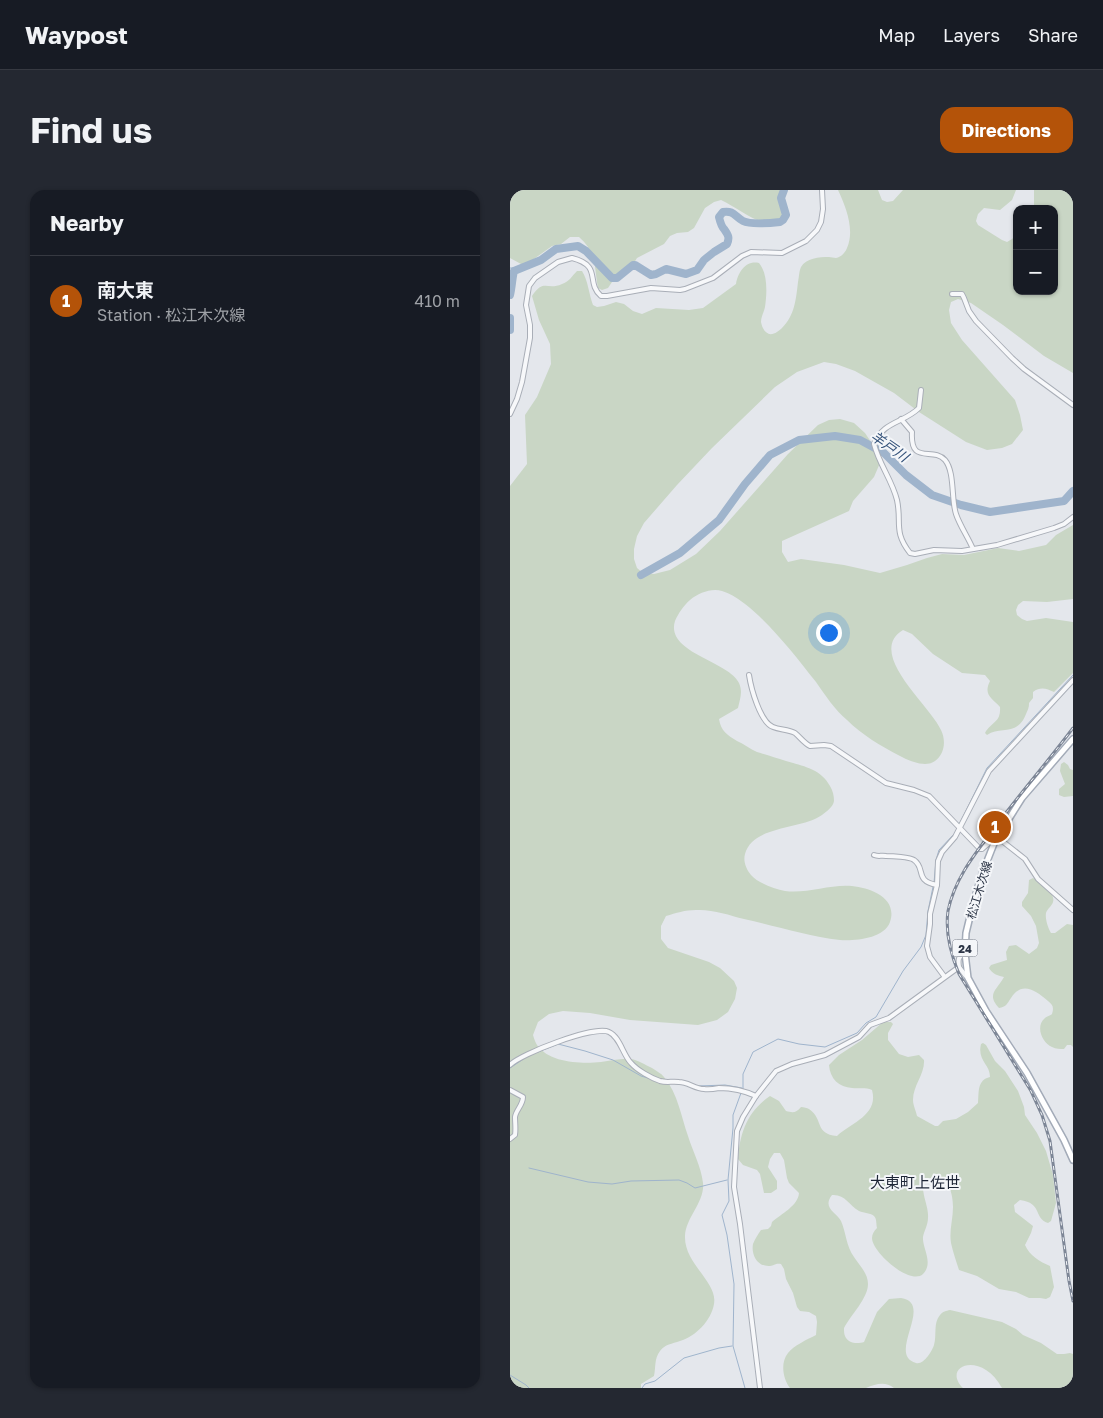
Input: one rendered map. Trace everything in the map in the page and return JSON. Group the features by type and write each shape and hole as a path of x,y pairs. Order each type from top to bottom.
{"main road":[{"name":"松江木次線","path":"1073,739 1022,798 996,839 982,874 973,904 966,933 965,953 968,978 986,1011 1027,1073 1073,1160"}],"street":[{"path":"510,414 522,382 531,330 526,302 530,286 535,278 558,262 572,258 585,263 590,268 596,290 601,296 652,288 685,289 713,278 742,256 751,252 782,253 806,241 817,230 821,222 823,209 822,190"},
{"path":"952,294 962,294 969,311 976,321 1012,358 1073,405"},
{"path":"921,390 919,408 887,426 874,444 896,498 899,531 904,545 910,553 915,554 934,550 962,551 997,544 1043,532 1064,524 1073,518"},
{"path":"902,419 912,432 912,446 920,452 942,458 948,466 956,512 973,549"},
{"path":"749,675 759,708 769,726 793,732 810,746 831,746 883,782 929,796 980,850 996,839 1025,859 1038,879 1073,910"},
{"path":"944,976 927,950 938,860 942,852 955,838 958,827 989,771 1073,680"},
{"path":"874,855 913,859 918,865 922,878 935,885"},
{"path":"965,953 958,959 959,966 968,978"},
{"path":"760,1388 734,1187 737,1130 742,1117 776,1071 792,1064 825,1055 859,1037 870,1025 888,1018 959,966"},
{"path":"510,1065 522,1056 548,1045 592,1032 603,1031 610,1032 630,1062 658,1080 688,1083 704,1090 722,1088 743,1091 756,1096"},
{"path":"510,1090 524,1097 516,1113 515,1135 510,1139"}],"green space":[{"path":"510,190 782,190 781,199 784,214 781,223 765,223 721,200 714,202 705,208 694,228 688,232 670,236 664,244 637,258 632,266 618,273 608,288 602,290 598,288 592,254 579,237 570,237 561,244 552,246 527,264 521,264 510,258"},
{"path":"838,190 878,190 882,200 887,202 893,201 903,190 1016,190 1012,200 1000,210 984,208 978,214 976,221 978,225 1002,240 1007,242 1013,238 1013,295 1058,295 1058,205 1034,205 1034,190 1073,190 1073,373 1044,356 971,303 958,299 951,302 949,310 951,323 962,340 1015,400 1023,430 1012,444 1002,448 987,450 966,442 919,412 894,393 855,371 824,362 797,372 775,387 677,485 644,523 637,536 634,559 637,568 643,573 654,574 670,570 696,554 720,531 788,454 818,425 829,420 840,419 854,423 865,433 875,448 880,463 874,477 853,501 849,511 782,541 782,552 788,562 801,559 844,565 880,573 942,554 964,555 998,548 1019,551 1046,545 1056,535 1073,525 1073,599 1047,602 1023,601 1016,610 1017,615 1027,621 1046,618 1073,622 1073,673 1054,692 1041,689 1033,692 1033,698 1029,703 1026,714 1018,726 987,735 986,731 998,718 1000,712 1000,707 991,699 987,690 990,681 985,675 962,673 933,654 912,634 903,630 893,640 892,652 896,665 904,680 935,720 944,738 943,751 935,761 927,764 918,763 904,758 865,735 843,716 789,648 755,612 737,598 718,590 709,591 694,597 683,607 675,621 674,632 679,641 688,649 733,675 739,683 741,696 738,708 719,719 721,727 725,732 733,739 757,752 817,772 826,780 833,794 834,801 832,805 822,815 813,820 779,829 757,838 745,854 745,865 749,873 762,883 785,891 793,892 835,886 852,886 867,889 887,901 891,914 890,922 882,932 868,938 840,940 714,911 692,910 673,914 666,916 661,926 661,939 668,948 709,962 720,968 734,981 737,988 735,999 728,1012 717,1020 698,1025 630,1020 590,1013 563,1011 549,1014 538,1022 533,1035 534,1039 542,1051 549,1056 566,1061 585,1063 631,1059 639,1061 660,1073 669,1084 679,1105 703,1183 701,1197 686,1229 686,1246 711,1288 714,1304 710,1316 697,1332 662,1349 657,1357 654,1376 641,1384 641,1388 510,1388 510,486 527,464 525,415 537,397 551,364 550,344 539,320 532,296 543,286 557,286 569,280 577,271 582,271 593,305 597,307 616,302 624,304 633,311 642,314 656,308 689,310 703,308 736,284 743,268 750,263 759,263 764,273 766,290 765,307 761,322 766,332 769,334 775,333 790,318 800,270 803,264 817,258 835,258 845,252 850,234 846,211"},
{"path":"1064,762 1073,770 1073,796 1064,797 1059,795 1059,789 1065,784 1060,771 1061,764"},
{"path":"1033,878 1047,888 1052,895 1052,903 1046,915 1051,933 1055,933 1067,924 1073,925 1073,1047 1067,1045 1064,1049 1056,1049 1048,1045 1041,1034 1040,1025 1042,1021 1052,1014 1053,1008 1050,1002 1029,989 1020,990 1015,993 1003,1007 999,1008 993,999 994,992 1004,977 992,972 989,968 991,965 1007,960 1006,952 1009,946 1016,945 1029,954 1037,948 1039,943 1036,926 1031,916 1022,906 1022,902 1028,893 1029,880"},
{"path":"883,1022 891,1022 893,1024 888,1033 888,1040 899,1054 908,1057 919,1055 924,1060 923,1070 915,1089 913,1102 917,1116 935,1126 938,1126 943,1121 956,1119 978,1103 981,1084 990,1077 980,1050 983,1043 1018,1091 1025,1115 1046,1151 1053,1175 1056,1203 1051,1221 1048,1223 1043,1221 1032,1204 1027,1202 1020,1200 1014,1205 1015,1212 1033,1226 1025,1245 1035,1258 1050,1266 1054,1287 1050,1297 1046,1299 1029,1298 1016,1292 999,1289 977,1276 959,1270 951,1238 953,1200 949,1188 942,1179 937,1177 924,1181 923,1190 928,1218 923,1241 928,1265 923,1274 917,1276 901,1272 878,1251 872,1238 877,1228 874,1216 859,1211 840,1196 832,1195 828,1203 829,1207 841,1221 849,1248 868,1280 867,1289 862,1301 844,1328 846,1339 856,1343 864,1342 877,1312 889,1299 901,1298 910,1302 913,1309 913,1319 906,1350 908,1358 916,1363 922,1362 930,1354 934,1345 938,1318 945,1311 950,1310 1002,1322 1057,1354 1073,1354 1073,1388 1002,1388 993,1376 984,1369 966,1365 960,1368 957,1373 957,1380 963,1388 894,1388 884,1384 877,1384 866,1388 790,1388 784,1376 784,1361 793,1348 816,1335 816,1316 809,1312 800,1311 781,1264 765,1266 758,1262 754,1256 753,1244 761,1230 768,1229 772,1222 796,1202 799,1193 789,1183 784,1160 780,1153 774,1153 768,1167 777,1181 777,1189 771,1193 764,1193 760,1174 757,1170 743,1165 738,1159 743,1132 750,1116 770,1096 779,1101 786,1111 794,1112 801,1107 809,1109 814,1113 822,1129 830,1135 837,1136 862,1118 871,1106 873,1099 872,1090 847,1087 839,1084 833,1078 829,1065 839,1055 862,1040"}],"waterway":[{"path":"510,295 514,271 541,260 556,249 578,246 586,251 612,278 617,278 633,265 651,275 666,269 686,274 697,270 704,260 727,244 728,236 721,225 719,217 723,212 732,213 740,219 751,223 780,222 786,215 781,198 784,190"},
{"path":"510,268 519,268"},
{"path":"510,318 510,330"},
{"name":"羊戸川","path":"641,575 680,553 719,520 745,484 770,455 799,440 835,436 860,440 884,453 906,475 932,495 990,512 1064,501 1073,491"},
{"path":"934,883 939,850 955,833 987,768 1073,675"},
{"path":"743,1089 743,1074 753,1052 778,1039 825,1047 857,1033 866,1023 876,1017 903,971 921,947 926,935 933,887"},
{"path":"538,1052 558,1044 613,1060 648,1078"},
{"path":"510,1068 528,1056"},
{"path":"699,1086 725,1085 742,1088"},
{"path":"741,1093 733,1115 728,1180 729,1201 722,1215 734,1284 733,1346 745,1388"},
{"path":"529,1168 588,1182 612,1184 631,1181 679,1180 695,1188 727,1180"},
{"path":"642,1388 645,1384 655,1381 684,1358 732,1346"},
{"path":"510,1375 529,1388"}],"railway":[{"path":"1073,728 1008,810 969,864 951,898 947,919 949,943 959,974 1031,1091 1042,1115 1050,1141 1073,1301"}],"place":[{"name":"南大東","path":"995,827"}],"district":[{"name":"大東町上佐世","path":"915,1182"}]}
